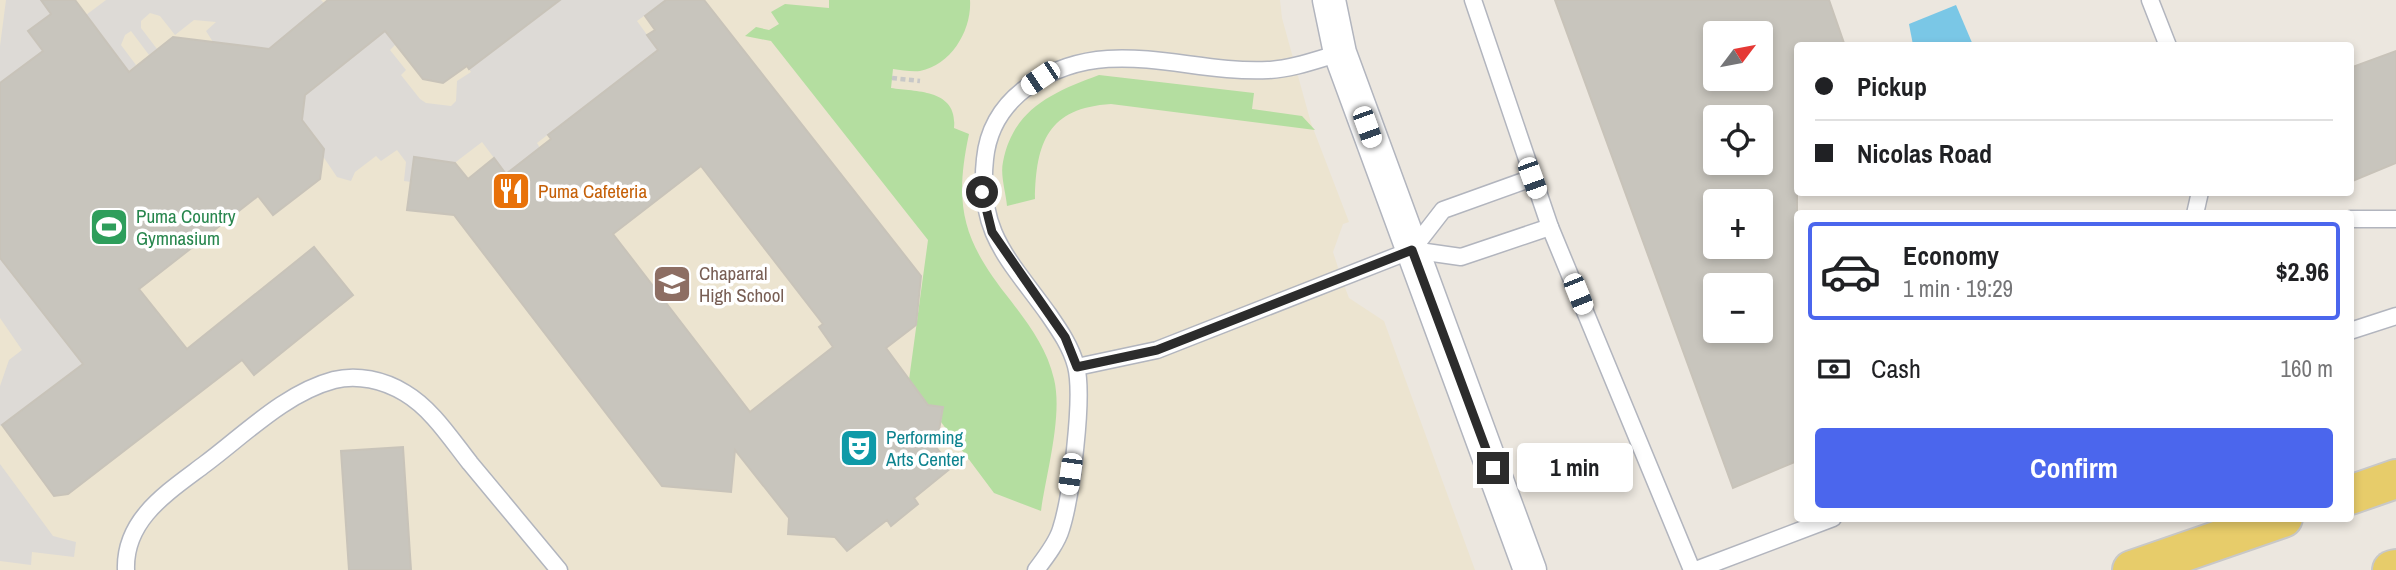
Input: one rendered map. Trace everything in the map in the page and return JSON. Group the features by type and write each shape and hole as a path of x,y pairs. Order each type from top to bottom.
{"main road":[{"path":"2354,494 2396,479"},
{"path":"2132,570 2271,522"}],"street":[{"path":"1329,0 1340,53 1530,570"}],"lane":[{"path":"1473,0 1550,227 1694,570 1822,522"},
{"path":"2150,0 2166,42"},
{"path":"1036,570 1061,531 1077,402 1077,367 1065,337 1003,253 985,212 982,192 987,141 1000,113 1017,93 1040,78 1086,61 1112,57 1266,71 1296,66 1340,53"},
{"path":"1412,250 1443,210 1532,178"},
{"path":"2354,219 2396,219"},
{"path":"1077,367 1157,350 1412,250 1461,257 1550,227"},
{"path":"2354,330 2396,316"},
{"path":"126,570 129,539 142,518 167,492 293,398 335,380 356,377 407,393 433,417 559,570"}],"path":[{"path":"892,78 920,80"}],"shaded area":[{"name":"Chaparral High School","path":"0,0 1280,0 1282,18 1311,123 1349,222 1343,224 1333,252 1341,277 1349,298 1384,321 1475,570 0,570"},
{"path":"6,0 41,0 51,14 28,31 43,51 0,83 0,46"},
{"path":"106,0 321,0 324,3 269,49 213,42 206,31 216,22 194,20 175,35 160,16 150,13 141,21 141,28 157,49 149,55 131,31 125,35 121,45 136,65 108,87 0,85 115,53 86,15"},
{"path":"561,0 666,0 637,21 658,50 537,143 540,148 506,174 482,142 444,171 411,182 404,181 406,162 397,150 381,161 376,156 355,172 351,181 337,177 320,152 324,149 313,133 300,142 305,95 385,30 396,44 390,50 406,70 401,75 420,99 426,103 451,106 456,101 457,81 471,72 469,69"},
{"path":"0,258 85,367 0,426 0,386 9,360 22,350 0,318"},
{"path":"0,464 53,536 76,542 74,557 32,552 31,565 0,561"}],"green space":[{"path":"829,0 970,0 968,22 950,54 942,61 920,71 893,69 891,88 923,92 943,99 954,115 954,128 969,134 962,183 966,224 982,261 1037,338 1054,379 1055,427 1041,511 994,493 941,422 943,407 928,405 909,380 928,240 771,41 745,36 756,27 769,30 779,24 771,12 785,4 829,8"},
{"path":"1099,75 1254,93 1252,109 1302,116 1315,130 1111,104 1090,107 1060,121 1050,132 1038,161 1035,199 1007,206 1002,167 1008,144 1016,128 1038,105 1051,96"}],"water":[{"path":"1956,5 1972,42 1912,42 1909,24"}],"building":[{"path":"41,0 75,0 129,72 173,37 269,49 328,0 560,0 469,69 467,66 443,83 423,79 385,31 305,95 302,120 324,149 320,179 273,215 258,196 139,289 187,349 314,247 353,295 254,375 242,360 68,494 54,496 2,425 83,364 0,258 0,83 43,51 28,31 51,14"},
{"path":"666,0 704,0 921,276 916,325 886,348 928,405 943,407 936,447 952,467 914,498 918,504 891,526 887,520 847,551 835,537 788,534 789,518 735,450 731,492 662,486 454,215 407,210 414,157 455,163 468,179 494,158 506,174 551,139 548,135 658,50 647,35 655,30 645,16","holes":["701,166 823,324 819,327 833,347 750,412 613,234"]},
{"path":"1555,0 1829,0 1844,42 1794,42 1794,196 1797,196 1797,210 1794,210 1794,462 1733,488"},
{"path":"2396,51 2396,163 2354,180 2354,67"},
{"path":"403,447 411,570 349,570 341,451"}],"place":[{"name":"Puma Cafeteria","path":"511,191"},
{"name":"Puma Country Gymnasium","path":"109,227"},
{"name":"Chaparral High School","path":"672,284"},
{"name":"Performing Arts Center","path":"859,448"}],"route":[{"path":"982,192 985,212 1003,253 1065,337 1077,367 1157,350 1412,250 1493,468"}]}
